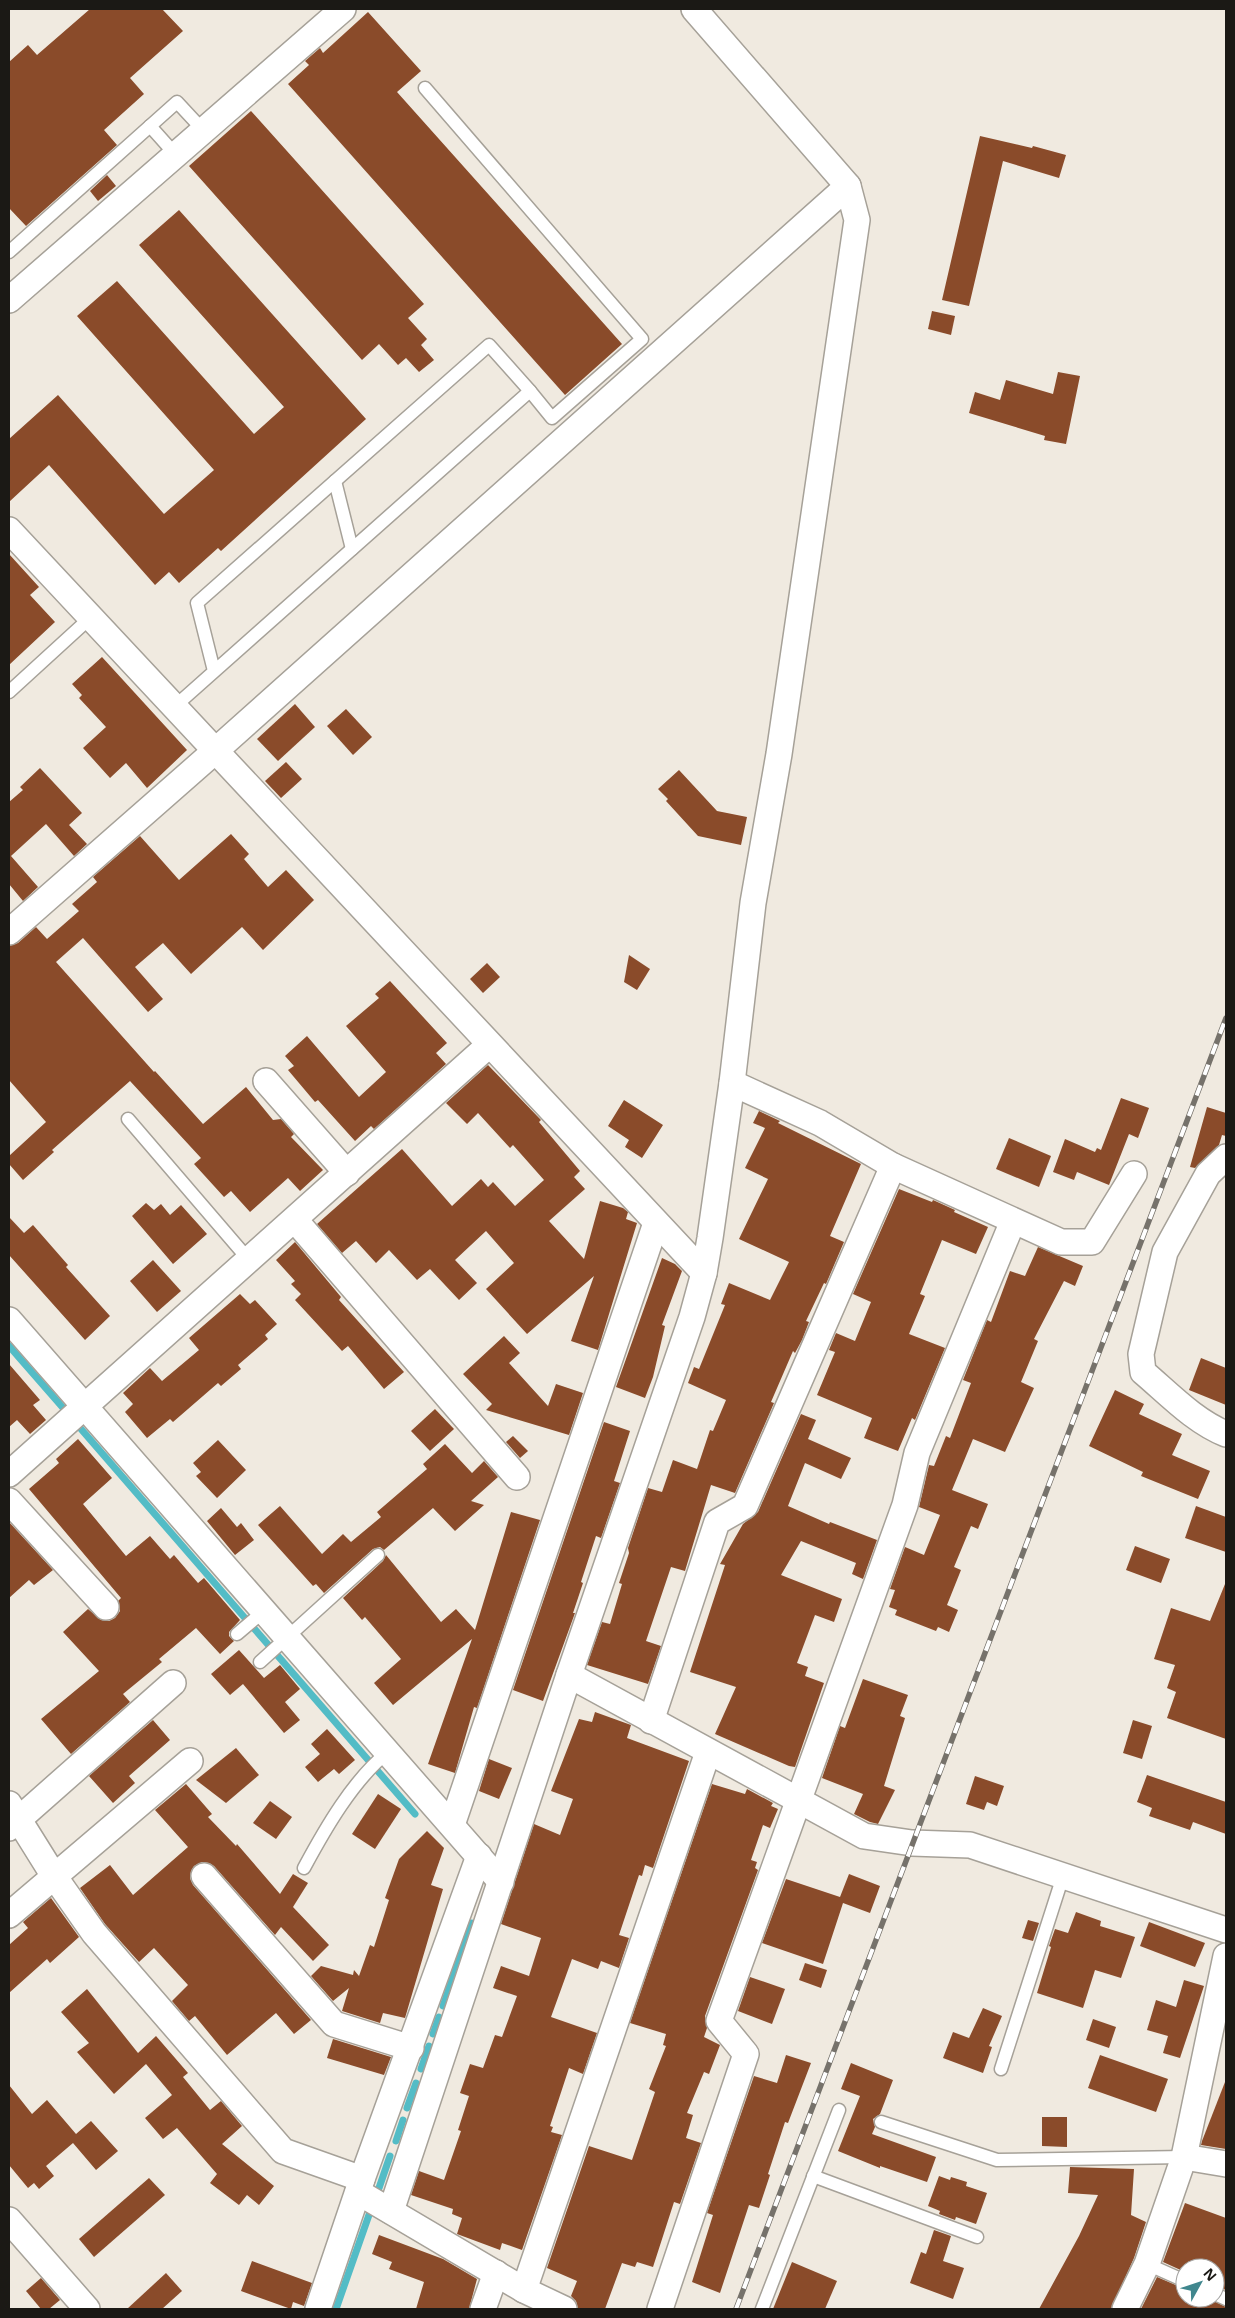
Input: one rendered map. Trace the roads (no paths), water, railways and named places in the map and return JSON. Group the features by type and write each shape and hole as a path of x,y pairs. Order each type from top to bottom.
{"street":[{"path":"9,300 342,9"},
{"path":"391,2211 569,1675 692,1317 704,1273 732,1083 753,903 779,754 857,220 848,186 694,9"},
{"path":"9,932 214,752 848,186"},
{"path":"9,530 214,752 704,1273"},
{"path":"9,1474 489,1045"},
{"path":"266,1081 347,1173"},
{"path":"732,1083 820,1123 892,1166 1061,1242 1092,1242 1134,1174"},
{"path":"1226,1157 1208,1174 1165,1252 1141,1354 1143,1372 1187,1410 1214,1429 1226,1434"},
{"path":"651,1721 717,1522 744,1506 892,1166"},
{"path":"295,1220 517,1477"},
{"path":"660,2309 746,2054 719,2021 797,1800 905,1505 917,1453 1013,1221"},
{"path":"452,1825 656,1223"},
{"path":"11,1326 86,1407 250,1622 274,1650 452,1825 501,1882"},
{"path":"9,1501 106,1607"},
{"path":"569,1675 864,1836 912,1843 970,1845 1226,1930"},
{"path":"173,1683 12,1817 94,1933 283,2150 360,2185 391,2211 524,2290 564,2309"},
{"path":"524,2290 708,1752"},
{"path":"9,1915 190,1761"},
{"path":"318,2309 360,2185 479,1856"},
{"path":"204,1876 334,2024 411,2048"},
{"path":"1125,2309 1147,2264 1184,2158 1220,2014 1226,1956"},
{"path":"1184,2158 1226,2164"},
{"path":"9,2220 87,2309"},
{"path":"484,2309 496,2272"}],"lane":[{"path":"214,672 197,603 489,345 552,418 642,339 425,88"},
{"path":"9,252 177,102 203,130"},
{"path":"150,126 175,154"},
{"path":"173,708 530,391"},
{"path":"335,481 352,549"},
{"path":"9,692 90,618"},
{"path":"128,1119 250,1260"},
{"path":"274,1650 378,1555"},
{"path":"304,1868 321,1837 368,1770 383,1756"},
{"path":"1001,2069 1063,1876"},
{"path":"762,2309 839,2110"},
{"path":"881,2122 996,2160 1184,2158"},
{"path":"813,2176 977,2237"},
{"path":"1147,2264 1175,2277"}],"waterway":[{"path":"9,1346 64,1409"},
{"path":"81,1429 415,1814"},
{"path":"443,2006 472,1923"},
{"path":"433,2034 439,2017"},
{"path":"421,2069 429,2046"},
{"path":"407,2108 416,2083"},
{"path":"396,2141 403,2120"},
{"path":"379,2188 390,2156"},
{"path":"336,2309 370,2212"}],"railway":[{"path":"736,2309 1226,1018"}]}
